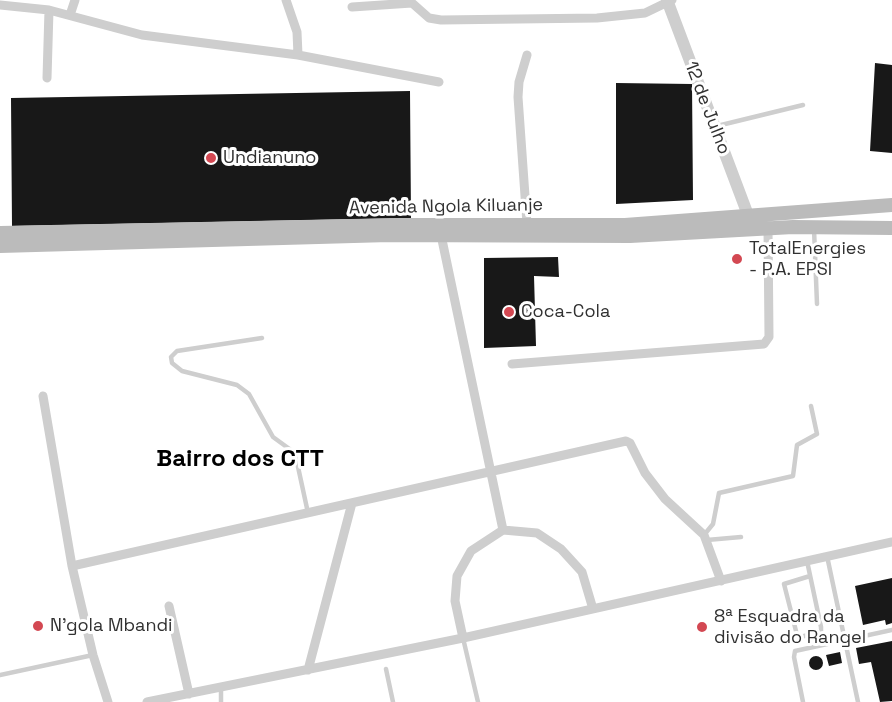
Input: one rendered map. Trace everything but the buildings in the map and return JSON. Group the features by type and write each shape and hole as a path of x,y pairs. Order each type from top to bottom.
{"main road":[{"name":"Avenida Ngola Kiluanje","path":"0,233 527,224 626,225 892,205"},
{"name":"Avenida Ngola Kiluanje","path":"0,246 441,235 630,236 768,229 892,228"}],"street":[{"path":"22,0 142,35 298,55 438,82"},
{"path":"70,15 75,0"},
{"path":"286,0 297,32 298,55"},
{"path":"352,7 412,3 429,18 441,20 597,18 632,16 669,1"},
{"name":"12 de Julho","path":"669,1 748,215"},
{"path":"0,5 35,5"},
{"path":"47,78 50,10"},
{"path":"527,55 519,82 518,97 527,224"},
{"path":"512,364 764,344 768,337 768,229"},
{"path":"441,235 503,530"},
{"path":"43,396 72,566 93,655 108,702"},
{"path":"72,566 626,441 632,446 645,473 665,499 706,538 722,581"},
{"path":"308,670 352,503"},
{"path":"463,638 455,601 457,576 471,551 503,530 537,533 549,538 567,553 582,572 593,609"},
{"path":"147,702 463,638 892,542"},
{"path":"169,606 189,694"}],"lane":[{"path":"715,127 803,105"},
{"path":"814,228 817,304"},
{"path":"262,338 177,351 171,357 172,363 182,371 237,385 249,394 273,437 295,453 308,513"},
{"path":"741,537 706,538 713,524 719,493 793,476 797,446 817,434 811,406"},
{"path":"827,556 858,702"},
{"path":"807,561 810,576 821,632 800,637 796,635 784,584 810,576"},
{"path":"803,702 794,657 795,651 892,630"},
{"path":"463,638 478,702"},
{"path":"0,675 93,655"},
{"path":"386,669 393,702"},
{"path":"220,702 221,688"}],"place":[{"name":"Undianuno","path":"211,158"},
{"name":"TotalEnergies - P.A. EPSI","path":"737,259"},
{"name":"Coca-Cola","path":"509,312"},
{"name":"N'gola Mbandi","path":"38,626"},
{"name":"8ª Esquadra da divisão do Rangel","path":"702,627"}],"district":[{"name":"Bairro dos CTT","path":"240,459"}]}
